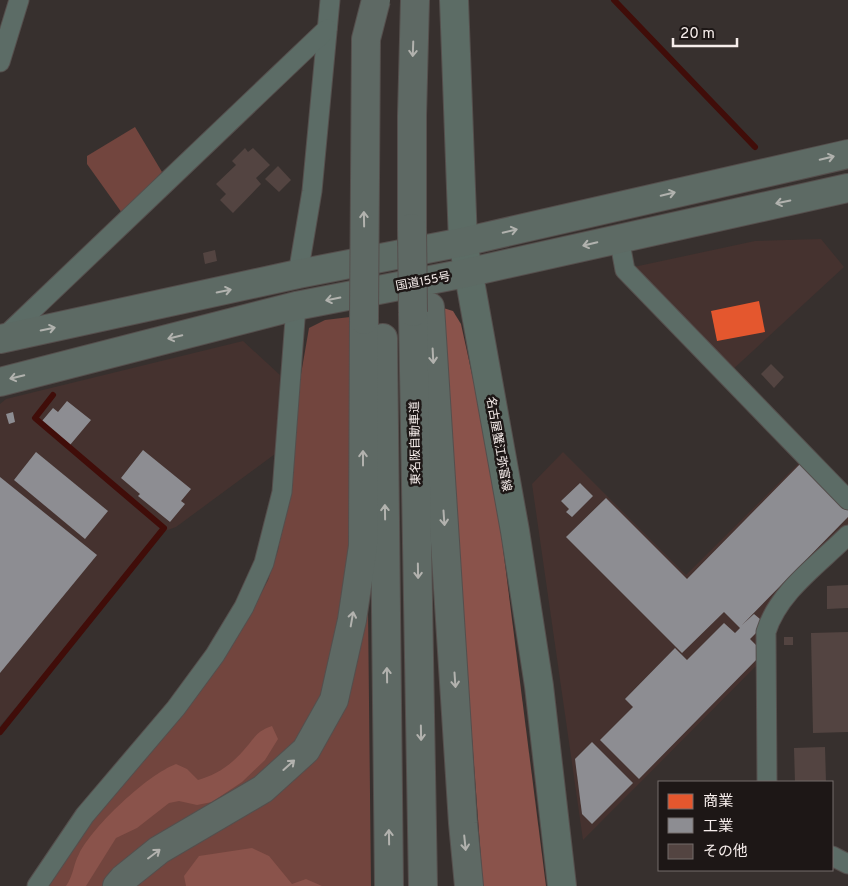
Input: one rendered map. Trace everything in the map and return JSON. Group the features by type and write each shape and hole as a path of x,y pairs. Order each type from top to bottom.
{"highway":[{"path":"376,0 366,39 389,886"},
{"path":"118,886 122,879 159,850 263,789 306,750 334,700 352,620 363,546 374,319 384,0"},
{"name":"東名阪自動車道","path":"415,0 412,228 422,310 423,886"},
{"path":"1,339 298,274 462,242 848,154"},
{"name":"国道155号","path":"0,382 296,306 466,273 848,188"},
{"path":"422,310 469,886"}],"main road":[{"name":"名古屋蟹江弥富線","path":"454,0 462,242 466,273 515,531 539,686 562,886"}],"street":[{"path":"0,62 19,0"},
{"path":"298,274 312,191 330,0"},
{"path":"1,339 327,29"},
{"path":"619,238 625,270 848,500"},
{"path":"37,886 85,815 176,708 215,655 244,607 264,563 282,492 296,306"},
{"path":"767,781 766,632 771,616 782,600 848,535"},
{"path":"833,856 848,864"}],"shaded area":[{"path":"135,127 162,172 122,213 87,164 87,156"},
{"path":"821,239 844,267 730,372 629,268 755,241"},
{"path":"440,307 453,311 461,324 478,402 501,533 546,886 483,886"},
{"path":"350,317 354,474 368,609 371,886 48,886 89,822 181,717 223,660 251,613 268,580 278,550 291,462 300,380 309,328 325,320"},
{"path":"243,341 280,375 275,454 176,527 165,531 0,726 0,404 6,399"},
{"path":"563,452 686,575 804,458 848,502 848,530 779,596 762,660 583,840 532,484"},
{"path":"272,726 278,739 265,760 242,782 212,802 197,805 179,801 169,803 137,828 116,838 86,886 66,886 79,854 86,843 108,816 136,790 164,770 176,764 187,769 198,780 211,775 233,761 259,733"},
{"path":"252,848 269,856 292,884 306,879 322,886 186,886 184,876 199,856"}],"building: 商業":[{"path":"759,301 765,332 717,341 711,311"}],"building: 工業":[{"path":"67,401 91,420 70,445 42,421 53,408 58,412"},
{"path":"13,412 15,422 9,424 6,414"},
{"path":"143,450 191,489 181,501 185,504 170,522 138,496 140,494 121,478"},
{"path":"36,452 108,511 85,539 14,480"},
{"path":"804,460 848,503 848,517 742,625 754,614 760,619 761,628 750,639 760,649 761,655 639,779 600,740 633,707 625,699 675,648 687,660 724,623 735,633 740,628 724,612 682,653 566,537 606,498 687,579"},
{"path":"0,477 97,555 0,673"},
{"path":"580,483 593,496 572,517 566,512 569,509 561,501"},
{"path":"592,742 633,783 592,824 582,814 575,759"}],"building: その他":[{"path":"245,148 248,152 253,148 270,165 256,178 261,184 233,213 220,200 226,194 216,184 236,165 232,161"},
{"path":"278,166 291,180 279,192 265,179"},
{"path":"215,250 217,261 205,264 203,253"},
{"path":"771,364 784,377 774,388 761,374"},
{"path":"848,585 848,608 827,609 827,586"},
{"path":"848,632 848,732 813,733 811,633"},
{"path":"784,637 793,637 793,645 784,645"},
{"path":"825,747 826,781 795,781 794,748"}],"waterway":[{"path":"614,0 755,147"},
{"path":"0,732 164,528 35,418 53,395"}]}
